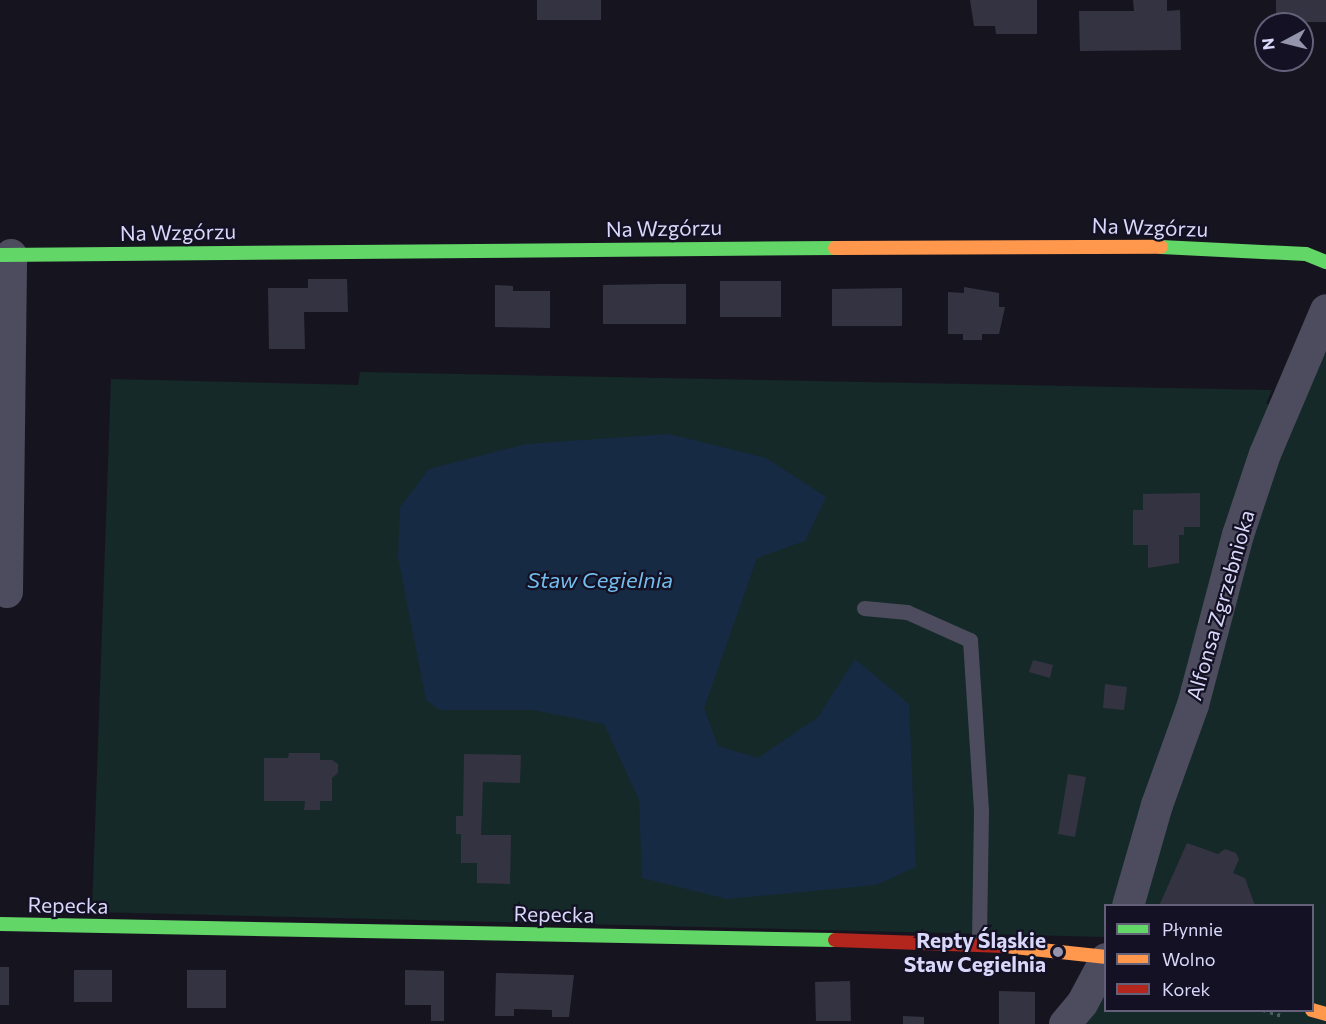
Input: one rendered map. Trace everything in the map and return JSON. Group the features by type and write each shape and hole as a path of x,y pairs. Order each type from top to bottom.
{"street":[{"name":"Na Wzgórzu","path":"6,255 1119,245 1306,254 1326,262"},
{"path":"6,255 4,510 7,592"},
{"name":"Alfonsa Zgrzebnioka","path":"1129,904 1157,805 1193,705 1258,474 1326,310"},
{"name":"Repecka","path":"0,924 979,943 1104,958"},
{"path":"1065,1024 1082,1004 1104,962"}],"lane":[{"path":"864,608 908,612 970,640 981,811 979,943"}],"green space":[{"path":"1326,346 1326,1024 1075,1024 1104,989 1104,1012 1314,1012 1314,904 1104,904 1104,937 92,912 111,379 358,385 360,372 1272,390 1266,404 1297,405"}],"water":[{"name":"Staw Cegielnia","path":"669,434 766,458 826,497 805,541 757,558 704,708 718,746 758,758 818,717 855,659 909,704 916,867 876,885 727,899 642,878 639,800 604,724 533,710 440,710 426,700 398,557 400,507 429,469 526,444"}],"building":[{"path":"537,0 601,0 601,20 537,20"},
{"path":"970,0 1037,0 1037,34 996,34 995,26 974,26"},
{"path":"1133,0 1167,0 1167,11 1180,10 1181,50 1080,51 1079,11 1134,11"},
{"path":"1276,0 1326,0 1326,22 1314,22 1314,12 1276,12"},
{"path":"308,279 347,279 348,312 304,312 305,349 269,349 268,288 308,288"},
{"path":"720,281 781,281 781,317 720,317"},
{"path":"686,284 686,324 603,324 603,285"},
{"path":"495,285 513,286 513,291 550,291 550,328 495,327"},
{"path":"964,287 999,293 999,307 1005,307 999,334 982,334 982,340 963,340 963,334 948,334 948,292 964,293"},
{"path":"902,288 902,326 832,326 832,289"},
{"path":"1200,493 1200,527 1184,527 1184,535 1179,535 1179,563 1148,568 1148,545 1133,545 1133,510 1143,510 1143,494"},
{"path":"1033,660 1053,665 1050,678 1029,672"},
{"path":"1105,684 1127,687 1124,710 1103,708"},
{"path":"289,753 320,753 320,760 332,760 338,764 338,773 332,778 332,801 320,801 320,810 304,810 305,801 264,801 264,758 288,758"},
{"path":"464,754 521,755 520,783 483,782 481,835 511,835 510,884 477,883 477,863 461,863 461,834 456,834 456,816 463,816"},
{"path":"1068,774 1086,777 1075,837 1058,834"},
{"path":"1187,843 1218,854 1225,849 1236,853 1239,859 1233,873 1245,878 1254,904 1160,904"},
{"path":"0,967 9,967 9,1005 0,1005"},
{"path":"74,970 112,970 112,1002 74,1002"},
{"path":"187,970 226,970 226,1008 187,1008"},
{"path":"405,970 444,971 444,1021 431,1021 431,1005 405,1005"},
{"path":"496,973 574,975 569,1017 552,1017 552,1010 514,1009 514,1016 495,1016"},
{"path":"850,981 851,1021 816,1021 815,982"},
{"path":"999,991 1035,992 1035,1024 999,1024"},
{"path":"903,1016 924,1017 924,1024 903,1024"}],"traffic: fast":[{"path":"1161,247 1306,254 1326,262"},
{"path":"0,255 835,248"},
{"path":"0,924 835,940"}],"traffic: slow":[{"path":"835,248 1161,247"},
{"path":"1005,946 1104,957"},
{"path":"1314,1011 1326,1014"}],"traffic: jam":[{"path":"835,940 1005,946"}],"place":[{"name":"Repty Śląskie Staw Cegielnia","path":"1058,952"}]}
